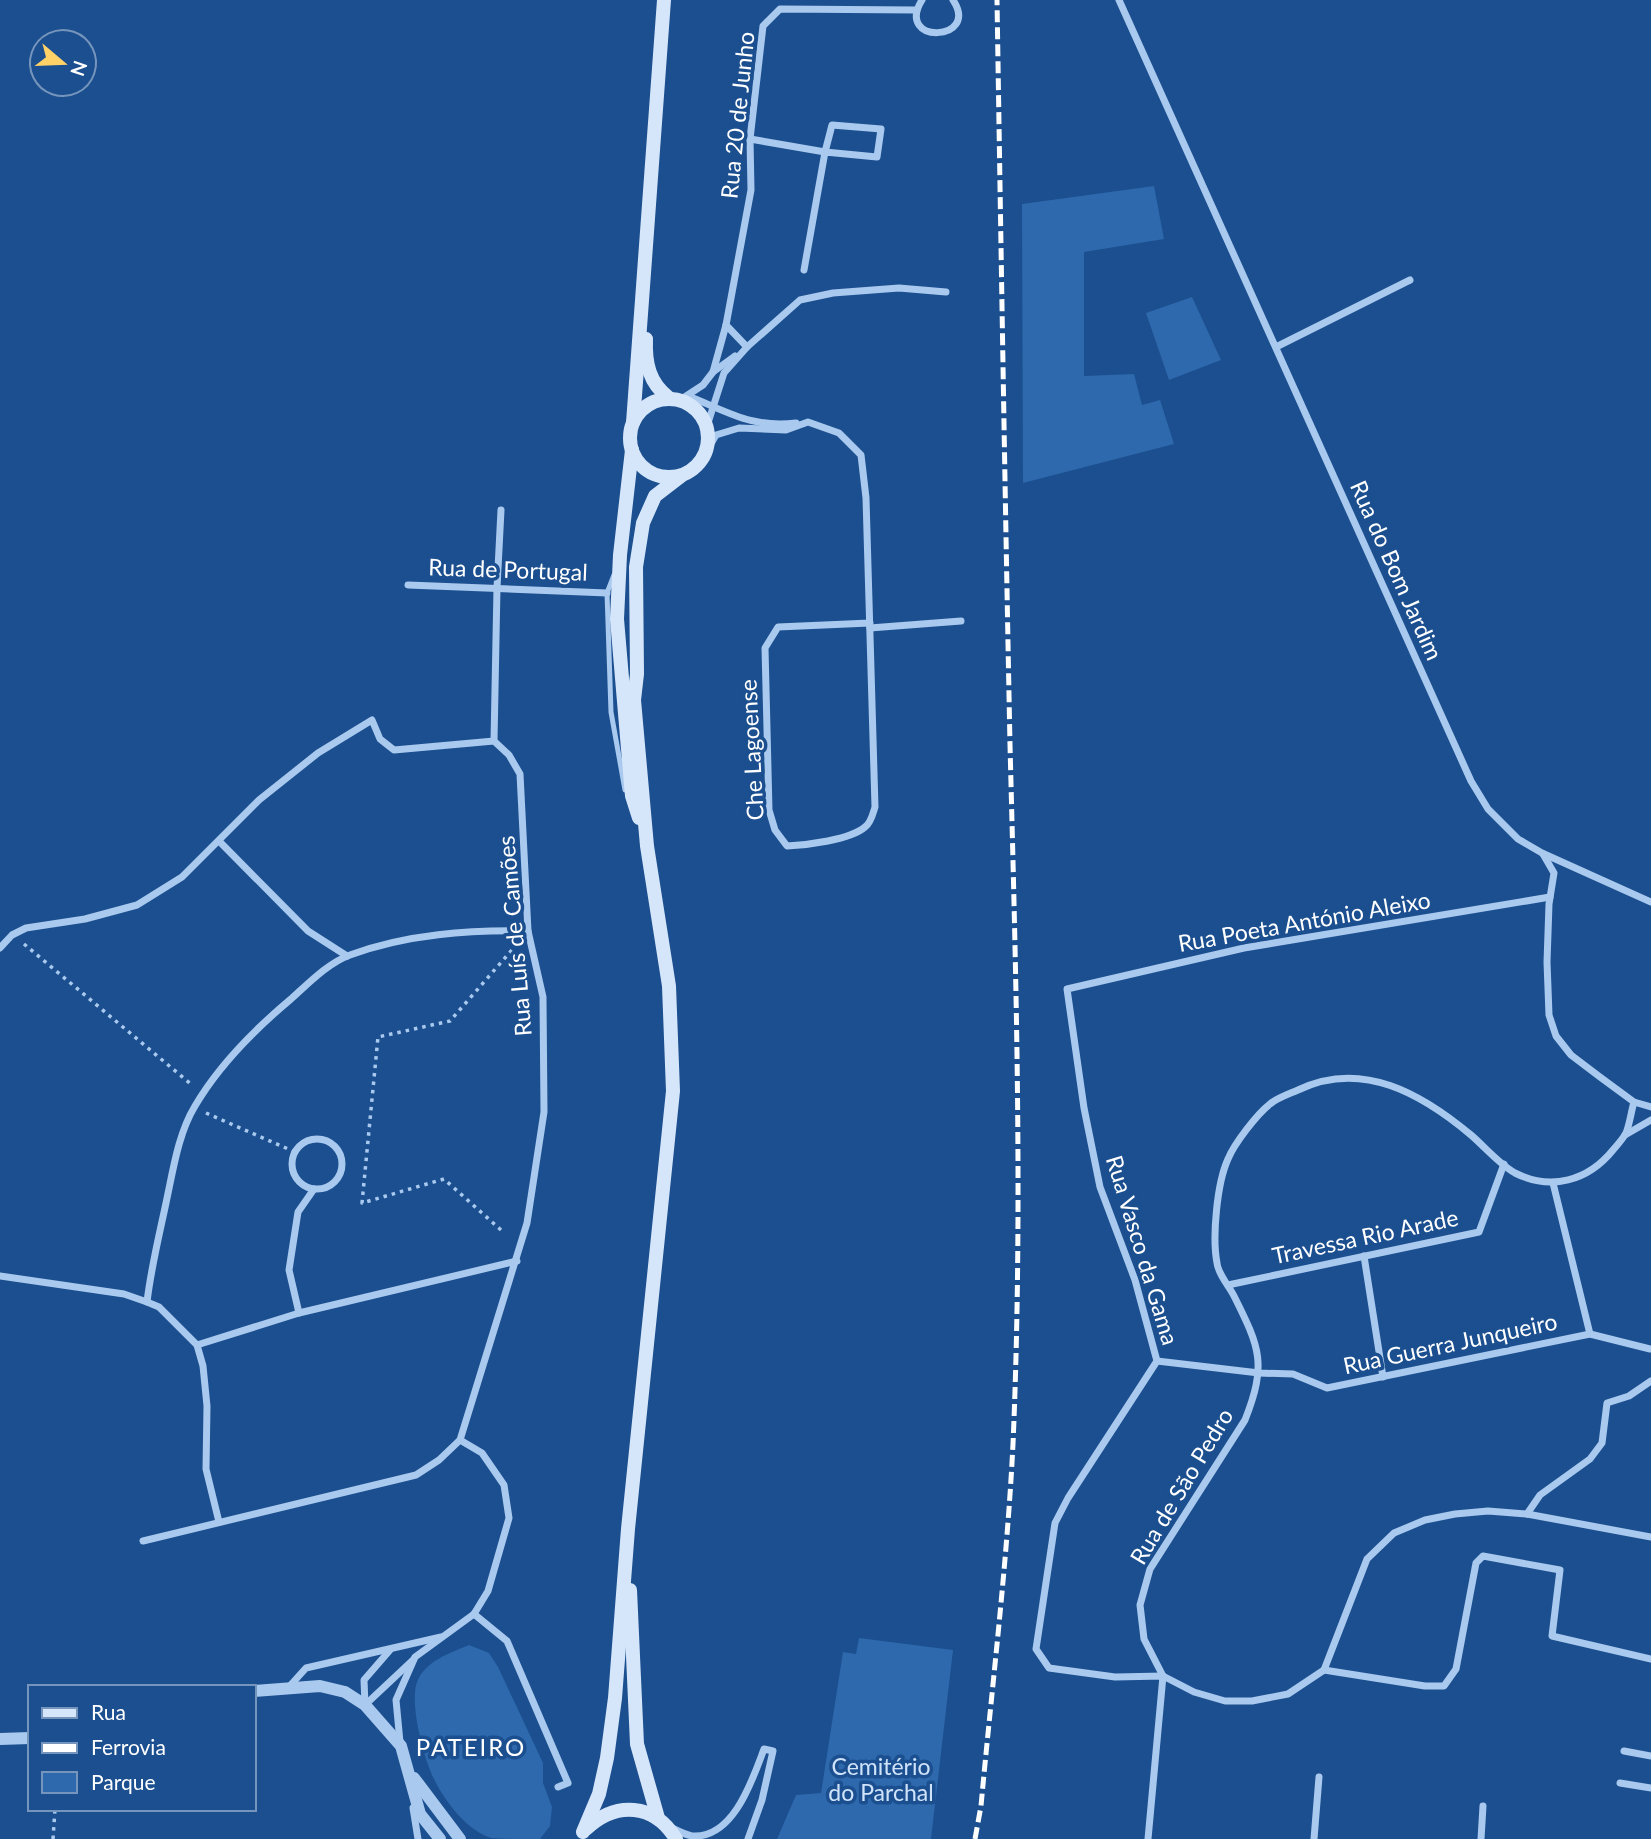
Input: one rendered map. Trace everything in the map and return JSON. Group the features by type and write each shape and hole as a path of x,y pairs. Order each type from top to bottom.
{"main road":[{"path":"647,846 632,796 617,619 620,555 632,450 664,0"},
{"path":"581,1835 598,1794 607,1758 615,1698 628,1529 673,1091 669,986 647,846 634,700 638,674 636,567 643,523 655,496 698,465 708,444 707,426 700,413 679,398 658,390 649,374 645,348 651,198"},
{"path":"633,423 636,415 647,404 679,398"},
{"path":"632,450 636,460 649,472 664,478 681,476"},
{"path":"628,1529 637,1744 668,1828"},
{"path":"581,1835 597,1818 615,1811 635,1810 668,1828"}],"street":[{"path":"922,0 916,10 919,24 927,32 944,33 951,30 957,18 958,11 953,0"},
{"name":"Rua do Bom Jardim","path":"1119,0 1471,781 1488,809 1518,839 1542,853 1651,902"},
{"name":"Rua 20 de Junho","path":"713,372 726,325 751,190 750,139 763,26 779,9 916,10"},
{"path":"750,139 825,152 877,157 881,129 832,125 825,152 804,270"},
{"path":"1276,347 1410,280"},
{"path":"679,398 703,385 713,372 747,347 800,299 833,293 899,288 946,292"},
{"path":"726,325 747,347"},
{"path":"707,426 724,373 747,347"},
{"path":"679,398 715,406 754,423 779,425 808,422"},
{"path":"705,454 716,435 739,428 786,430 808,422"},
{"name":"Che Lagoense","path":"808,422 839,433 861,455 866,498 870,625 875,807 868,825 856,833 805,845 787,846 775,830 769,810 765,648 778,627 870,625 961,621"},
{"path":"0,948 12,935 26,928 85,919 137,905 182,877 220,842 259,800 308,761 372,720 380,739 394,750 494,741 501,510"},
{"name":"Rua de Portugal","path":"408,584 607,593"},
{"name":"Rua Luís de Camões","path":"460,1440 527,1223 544,1112 543,997 528,931 520,774 509,755 494,741"},
{"path":"220,842 309,931 347,956"},
{"path":"1542,853 1554,873 1550,897 1547,962 1549,1015 1556,1036 1571,1055 1634,1102 1651,1107"},
{"name":"Rua Poeta António Aleixo","path":"1067,989 1244,948 1550,897"},
{"path":"148,1302 150,1278 177,1152 194,1108 223,1065 272,1015 324,971 347,956 388,944 472,930 528,931"},
{"name":"Rua Vasco da Gama","path":"1067,989 1084,1108 1100,1187 1135,1280 1157,1361 1068,1498 1055,1523 1036,1648 1049,1668 1115,1676 1163,1676"},
{"name":"Rua de São Pedro","path":"1163,1676 1144,1639 1140,1605 1150,1569 1245,1420 1255,1395 1259,1373 1257,1345 1217,1265 1218,1193 1228,1158 1247,1130 1270,1104 1301,1088 1342,1077 1384,1082 1415,1095 1442,1112 1513,1172 1535,1181 1558,1184 1588,1173 1609,1155 1625,1135 1634,1102"},
{"path":"1625,1135 1651,1120"},
{"path":"315,1138 331,1143 337,1149 342,1164 336,1180 322,1189 306,1187 294,1175 292,1167 295,1152 307,1140 315,1138"},
{"name":"Travessa Rio Arade","path":"1228,1285 1479,1232 1504,1164"},
{"path":"1553,1183 1590,1334"},
{"path":"299,1313 289,1270 298,1212 314,1189"},
{"path":"1364,1256 1383,1377"},
{"path":"197,1345 299,1313 517,1261"},
{"path":"3,1275 124,1294 148,1302 159,1307 197,1345 203,1366 207,1406 206,1469 219,1522"},
{"name":"Rua Guerra Junqueiro","path":"1157,1361 1259,1373 1293,1374 1327,1388 1590,1334 1651,1350"},
{"path":"1527,1514 1540,1495 1590,1459 1602,1444 1607,1403 1629,1396 1651,1381"},
{"path":"143,1541 416,1475 439,1460 460,1440 482,1453 504,1485 509,1518 488,1591 474,1614 415,1657 365,1705"},
{"path":"1148,1839 1163,1676 1194,1692 1225,1701 1252,1702 1288,1694 1324,1670 1367,1559 1394,1533 1426,1520 1488,1511 1527,1514 1651,1537"},
{"path":"1324,1670 1425,1686 1444,1686 1456,1669 1476,1563 1483,1556 1560,1570 1552,1636 1651,1659"},
{"path":"474,1614 507,1641 568,1783 558,1787"},
{"path":"288,1688 306,1668 446,1636"},
{"path":"365,1705 364,1681 390,1650"},
{"path":"415,1657 396,1700 401,1746 420,1814 440,1839"},
{"path":"256,1691 320,1686 345,1692 365,1705 401,1746"},
{"path":"0,1739 28,1738"},
{"path":"668,1828 694,1836 719,1830 733,1818 751,1784 764,1749 773,1751 762,1800 748,1839"},
{"path":"1624,1751 1651,1756"},
{"path":"408,1769 457,1838"},
{"path":"408,1769 418,1839"},
{"path":"1314,1839 1319,1777"},
{"path":"1620,1783 1651,1788"},
{"path":"1481,1839 1483,1806"}],"lane":[{"path":"620,555 607,593 611,712 627,803 647,846"}],"path":[{"path":"501,1230 444,1179 362,1203 363,1190 377,1037 450,1021 528,931"},
{"path":"12,935 193,1084 183,1101 295,1152"},
{"path":"52,1839 55,1811"}],"green space":[{"path":"1154,186 1164,239 1084,252 1084,376 1134,374 1142,405 1160,400 1174,444 1023,483 1022,204"},
{"path":"1192,297 1221,360 1169,380 1146,313"},
{"name":"Cemitério do Parchal","path":"859,1638 953,1650 931,1839 777,1839 796,1795 821,1793 843,1652 856,1654"},
{"path":"469,1645 489,1653 498,1667 543,1763 543,1783 552,1807 550,1826 540,1839 491,1838 482,1834 451,1807 431,1772 416,1717 417,1682 432,1663"}],"railway":[{"path":"975,1839 981,1806 1007,1535 1013,1444 1018,1269 1016,1007 997,0"}],"district":[{"name":"PATEIRO","path":"471,1746"}]}
